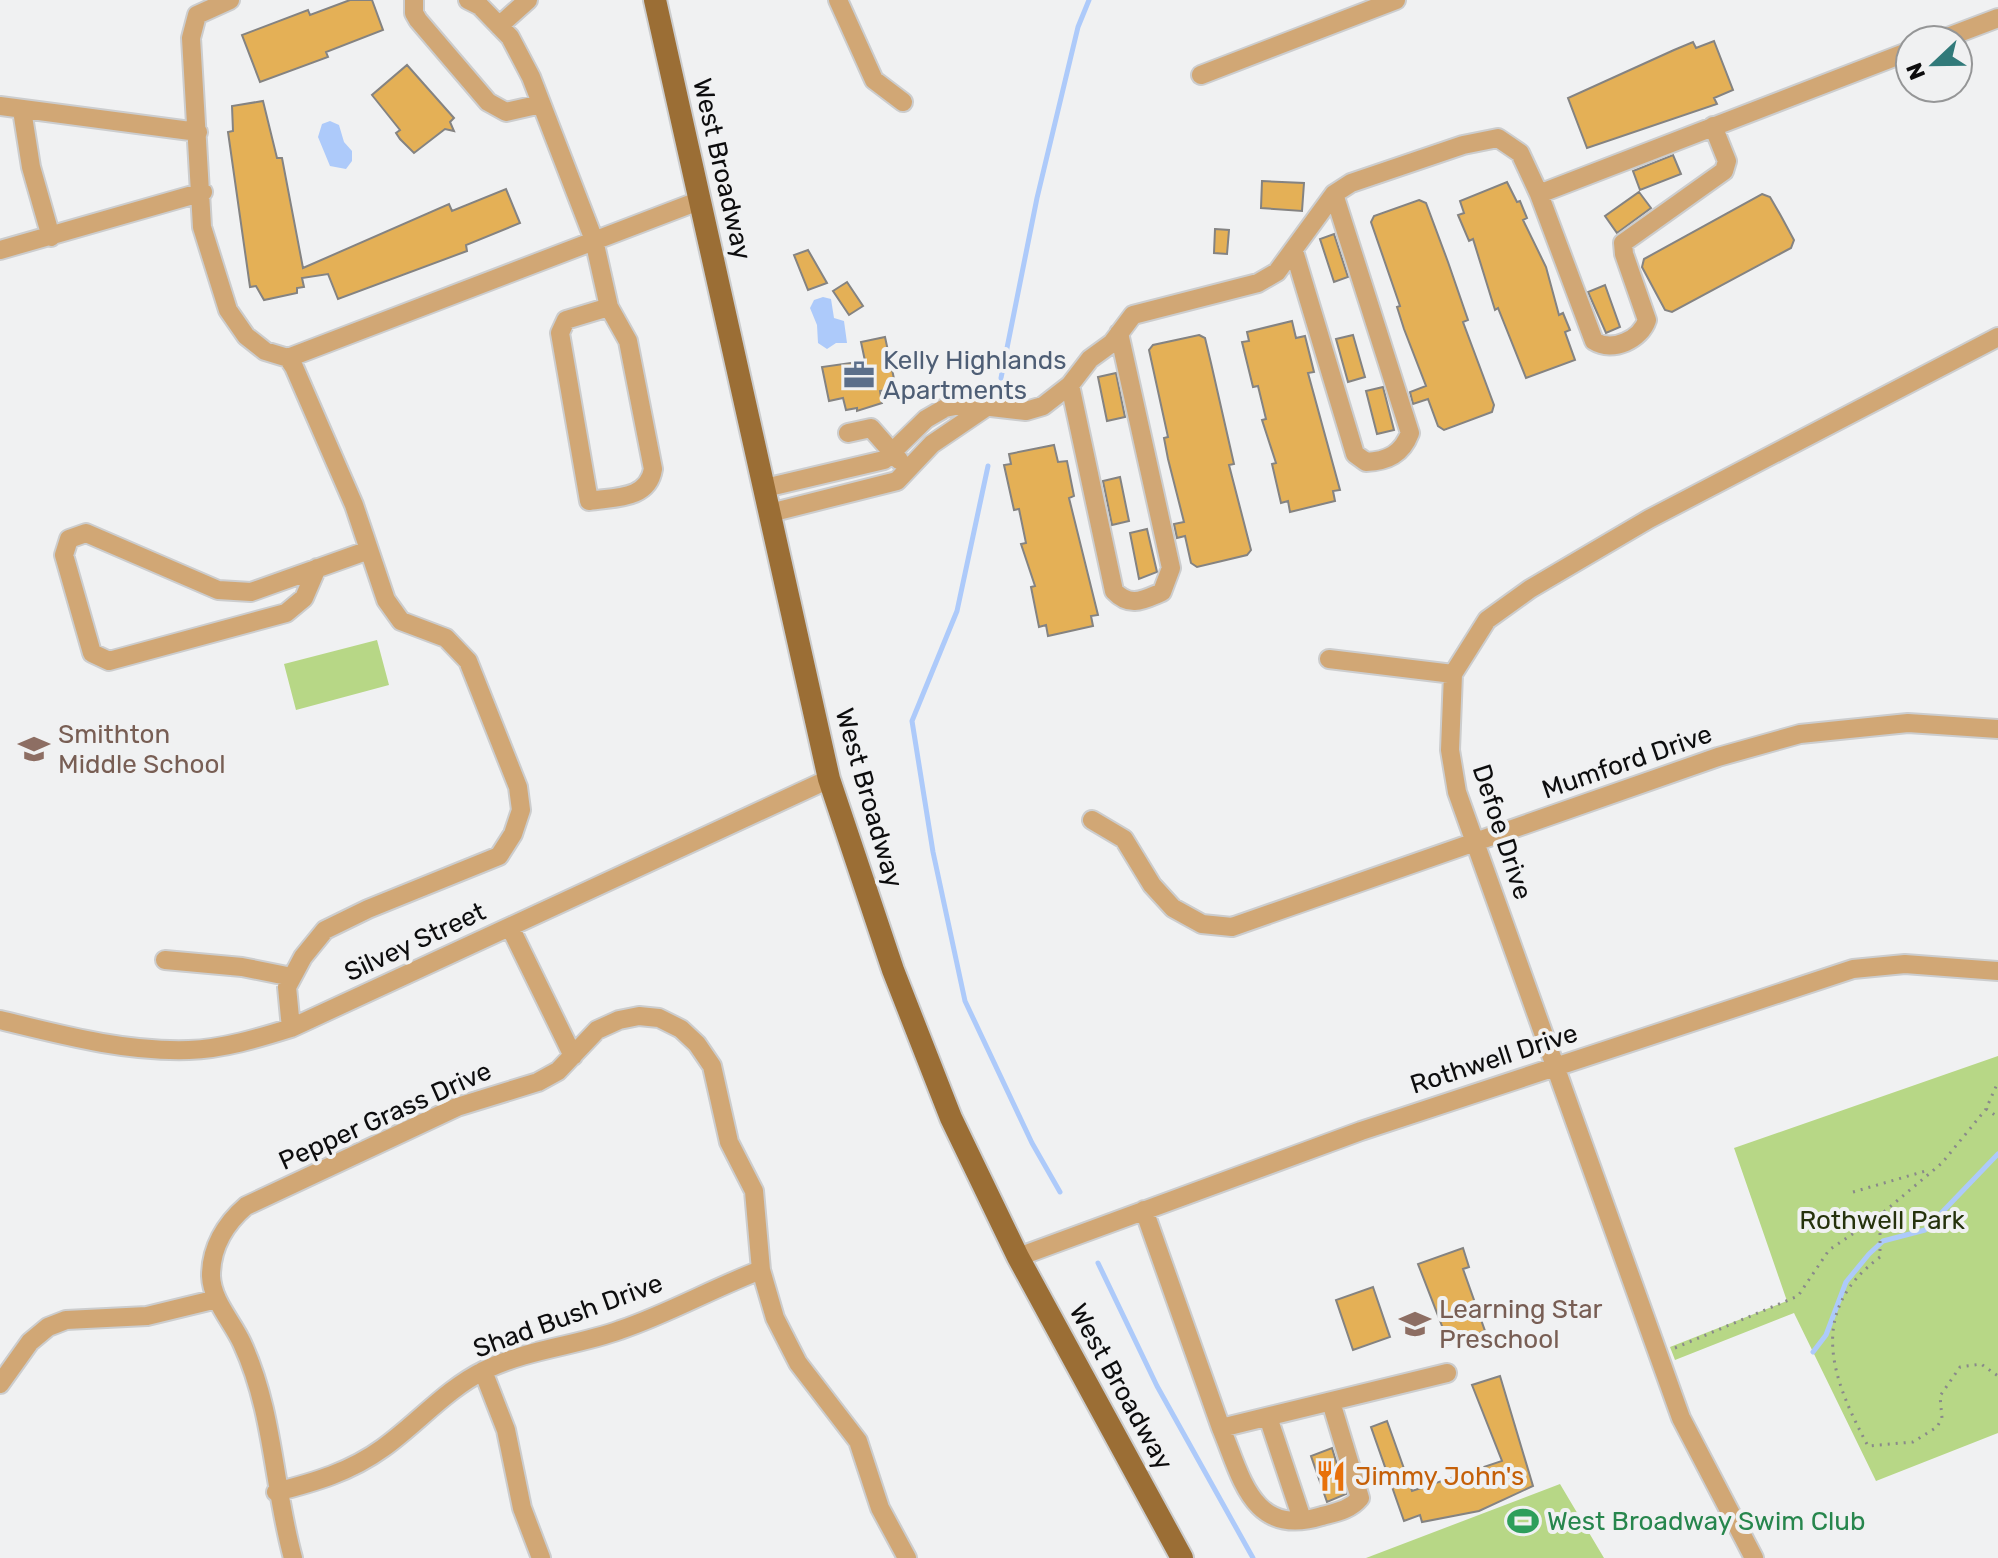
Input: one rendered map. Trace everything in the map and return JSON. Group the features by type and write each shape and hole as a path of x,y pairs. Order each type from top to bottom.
{"main road":[{"name":"West Broadway","path":"655,0 829,779 893,970 951,1118 1018,1257 1182,1558"}],"street":[{"path":"230,0 197,15 191,38 203,192 202,227 228,310 246,336 265,351 288,358 701,200"},
{"path":"414,0 414,13 418,20 488,102 506,112 541,104"},
{"path":"468,0 495,13 510,37 541,104 594,240 609,307 628,341 653,469 651,481 640,492 589,501 560,333 566,320 609,307"},
{"path":"495,13 528,0"},
{"path":"838,0 874,80 903,102"},
{"path":"1201,75 1396,0"},
{"path":"1974,27 1998,18"},
{"path":"1539,194 1894,57"},
{"path":"0,106 198,132"},
{"path":"22,110 31,167 51,237"},
{"path":"765,488 866,466 893,453 926,419 945,408 965,404 1026,411 1043,406 1070,385 1090,359 1119,333 1133,315 1258,283 1277,272 1334,194 1351,183 1449,149 1498,138 1520,153 1539,194 1594,341 1613,346 1639,335 1647,320 1623,243 1724,171 1727,161 1713,126"},
{"path":"0,250 203,192"},
{"path":"1294,251 1355,454 1366,462 1391,457 1404,448 1410,433 1334,194"},
{"path":"1070,385 1114,591 1123,601 1139,602 1162,592 1171,568 1119,333"},
{"name":"Defoe Drive","path":"1754,1558 1681,1418 1457,792 1450,750 1453,674 1487,620 1530,589 1649,519 1998,337"},
{"path":"288,358 354,505 386,600 401,621 446,638 468,661 518,787 521,810 513,834 499,856 368,909 325,930 303,957 287,987 291,1028"},
{"path":"770,513 878,489 908,472 932,444 985,408"},
{"path":"848,433 871,428 908,472"},
{"path":"317,568 304,598 286,613 109,661 92,653 64,555 69,539 86,533 218,590 251,592 317,568 369,550"},
{"path":"1329,659 1453,674"},
{"name":"Mumford Drive","path":"1092,820 1124,839 1152,885 1173,908 1202,924 1232,927 1718,757 1800,734 1908,723 1998,729"},
{"name":"Silvey Street","path":"0,1020 139,1048 191,1050 257,1038 291,1028 829,779"},
{"path":"510,927 573,1056"},
{"path":"165,960 242,967 292,977"},
{"name":"Rothwell Drive","path":"1018,1257 1555,1066 1853,969 1905,964 1998,971"},
{"name":"Pepper Grass Drive","path":"217,1299 211,1278 222,1234 246,1206 457,1107 538,1082 573,1056 597,1030 619,1020 639,1016 659,1018 681,1029 697,1044 712,1066 729,1142 754,1191 761,1270"},
{"path":"1144,1210 1221,1428 1253,1503 1265,1515 1302,1519 1353,1507 1360,1498 1331,1402"},
{"path":"761,1270 775,1318 786,1340 798,1363 858,1441 880,1508 907,1558"},
{"name":"Shad Bush Drive","path":"276,1492 347,1471 383,1448 445,1396 483,1371 513,1358 624,1329 705,1291 761,1270"},
{"path":"0,1384 30,1342 48,1327 66,1320 147,1316 217,1299 242,1341 263,1396 273,1441 276,1492 293,1558"},
{"path":"483,1371 506,1430 522,1508 541,1558"},
{"path":"1221,1428 1447,1373"},
{"path":"1268,1417 1302,1519"}],"path":[{"path":"1658,1355 1798,1296 1829,1250 1879,1216 1933,1169 1986,1109 1998,1082"},
{"path":"1986,1109 1998,1117"},
{"path":"1853,1192 1933,1169"},
{"path":"1879,1216 1880,1257 1861,1274 1849,1292 1832,1336 1834,1372 1868,1446 1913,1442 1937,1427 1942,1418 1940,1396 1960,1367 1981,1364 1998,1376"}],"green space":[{"path":"377,640 389,685 296,710 284,664"},
{"name":"Rothwell Park","path":"1998,1056 1998,1433 1876,1481 1794,1313 1675,1360 1670,1347 1787,1301 1734,1148"},
{"name":"West Broadway Swim Club","path":"1560,1484 1604,1558 1366,1558"}],"water":[{"path":"330,121 339,125 344,142 352,151 352,161 346,169 330,166 318,137 322,124"},
{"path":"823,297 831,299 834,318 844,321 847,343 836,343 827,349 818,343 817,325 810,308 814,300"}],"building":[{"path":"350,0 372,0 383,30 326,52 328,57 260,82 242,35 308,10 310,15"},
{"path":"1714,41 1733,90 1714,98 1717,104 1587,148 1568,98 1693,42 1696,48"},
{"path":"407,65 454,118 450,122 454,131 445,129 414,153 400,139 396,133 400,130 372,95"},
{"path":"263,101 277,158 282,158 303,268 449,204 452,211 506,189 520,223 466,245 467,251 338,299 328,274 302,278 304,287 297,288 297,293 264,300 256,286 250,287 228,132 233,131 232,106"},
{"path":"1673,155 1681,174 1640,190 1633,171"},
{"path":"1262,181 1304,183 1302,211 1261,208"},
{"path":"1507,182 1517,202 1520,201 1527,218 1523,220 1546,267 1559,315 1563,313 1570,330 1565,332 1575,360 1526,378 1498,308 1495,310 1473,239 1469,241 1458,215 1464,213 1460,201"},
{"path":"1639,192 1651,208 1617,233 1605,216"},
{"path":"1762,194 1770,197 1794,240 1791,248 1672,312 1665,310 1642,267 1644,259"},
{"path":"1419,200 1426,203 1448,262 1468,320 1463,322 1494,405 1492,412 1444,430 1438,426 1428,399 1413,404 1410,392 1426,386 1404,329 1397,307 1400,306 1371,222 1374,216"},
{"path":"1215,229 1229,230 1227,254 1214,253"},
{"path":"1334,234 1348,277 1334,282 1320,239"},
{"path":"808,250 827,283 808,290 794,255"},
{"path":"847,282 863,306 849,315 833,291"},
{"path":"1605,285 1620,327 1606,333 1588,292"},
{"path":"1292,321 1296,338 1305,336 1314,372 1308,373 1340,490 1333,491 1335,501 1290,512 1288,501 1281,503 1272,464 1276,463 1262,420 1266,419 1258,386 1253,387 1242,342 1249,341 1247,332"},
{"path":"1199,335 1205,338 1234,464 1229,465 1251,550 1247,555 1197,567 1191,563 1185,536 1177,538 1174,524 1184,522 1168,459 1164,438 1168,437 1149,350 1153,345"},
{"path":"1353,335 1365,377 1348,382 1336,339"},
{"name":"Kelly Highlands Apartments","path":"885,337 896,388 880,391 882,403 857,411 857,408 846,410 843,398 829,401 822,367 865,361 861,342"},
{"path":"1116,373 1125,417 1107,421 1098,377"},
{"path":"1383,387 1394,430 1377,434 1366,391"},
{"path":"1054,445 1058,462 1067,461 1074,496 1069,498 1098,615 1091,616 1093,626 1048,636 1046,625 1039,627 1031,587 1035,586 1021,544 1026,543 1019,509 1014,510 1004,465 1011,464 1009,454"},
{"path":"1120,477 1129,521 1112,525 1103,481"},
{"path":"1147,529 1157,572 1139,579 1130,533"},
{"name":"Learning Star Preschool","path":"1463,1248 1469,1267 1463,1269 1485,1331 1449,1344 1418,1264"},
{"name":"Learning Star Preschool","path":"1373,1287 1390,1337 1353,1350 1336,1300"},
{"path":"1500,1376 1533,1486 1479,1511 1422,1522 1420,1515 1404,1521 1371,1427 1387,1421 1412,1491 1502,1461 1472,1385"},
{"name":"Jimmy John's","path":"1332,1448 1346,1494 1327,1502 1311,1456"}],"waterway":[{"path":"1001,378 1037,198 1078,27 1089,0"},
{"path":"988,466 957,611 912,721 933,852 965,1001 1032,1143 1060,1192"},
{"path":"1813,1352 1826,1335 1846,1282 1869,1254 1883,1241 1925,1230 1998,1154"},
{"path":"1098,1263 1157,1386 1253,1558"}],"place":[{"name":"Kelly Highlands Apartments","path":"859,375"},
{"name":"Smithton Middle School","path":"34,749"},
{"name":"Learning Star Preschool","path":"1415,1324"},
{"name":"Jimmy John's","path":"1331,1476"},
{"name":"West Broadway Swim Club","path":"1523,1521"}]}
